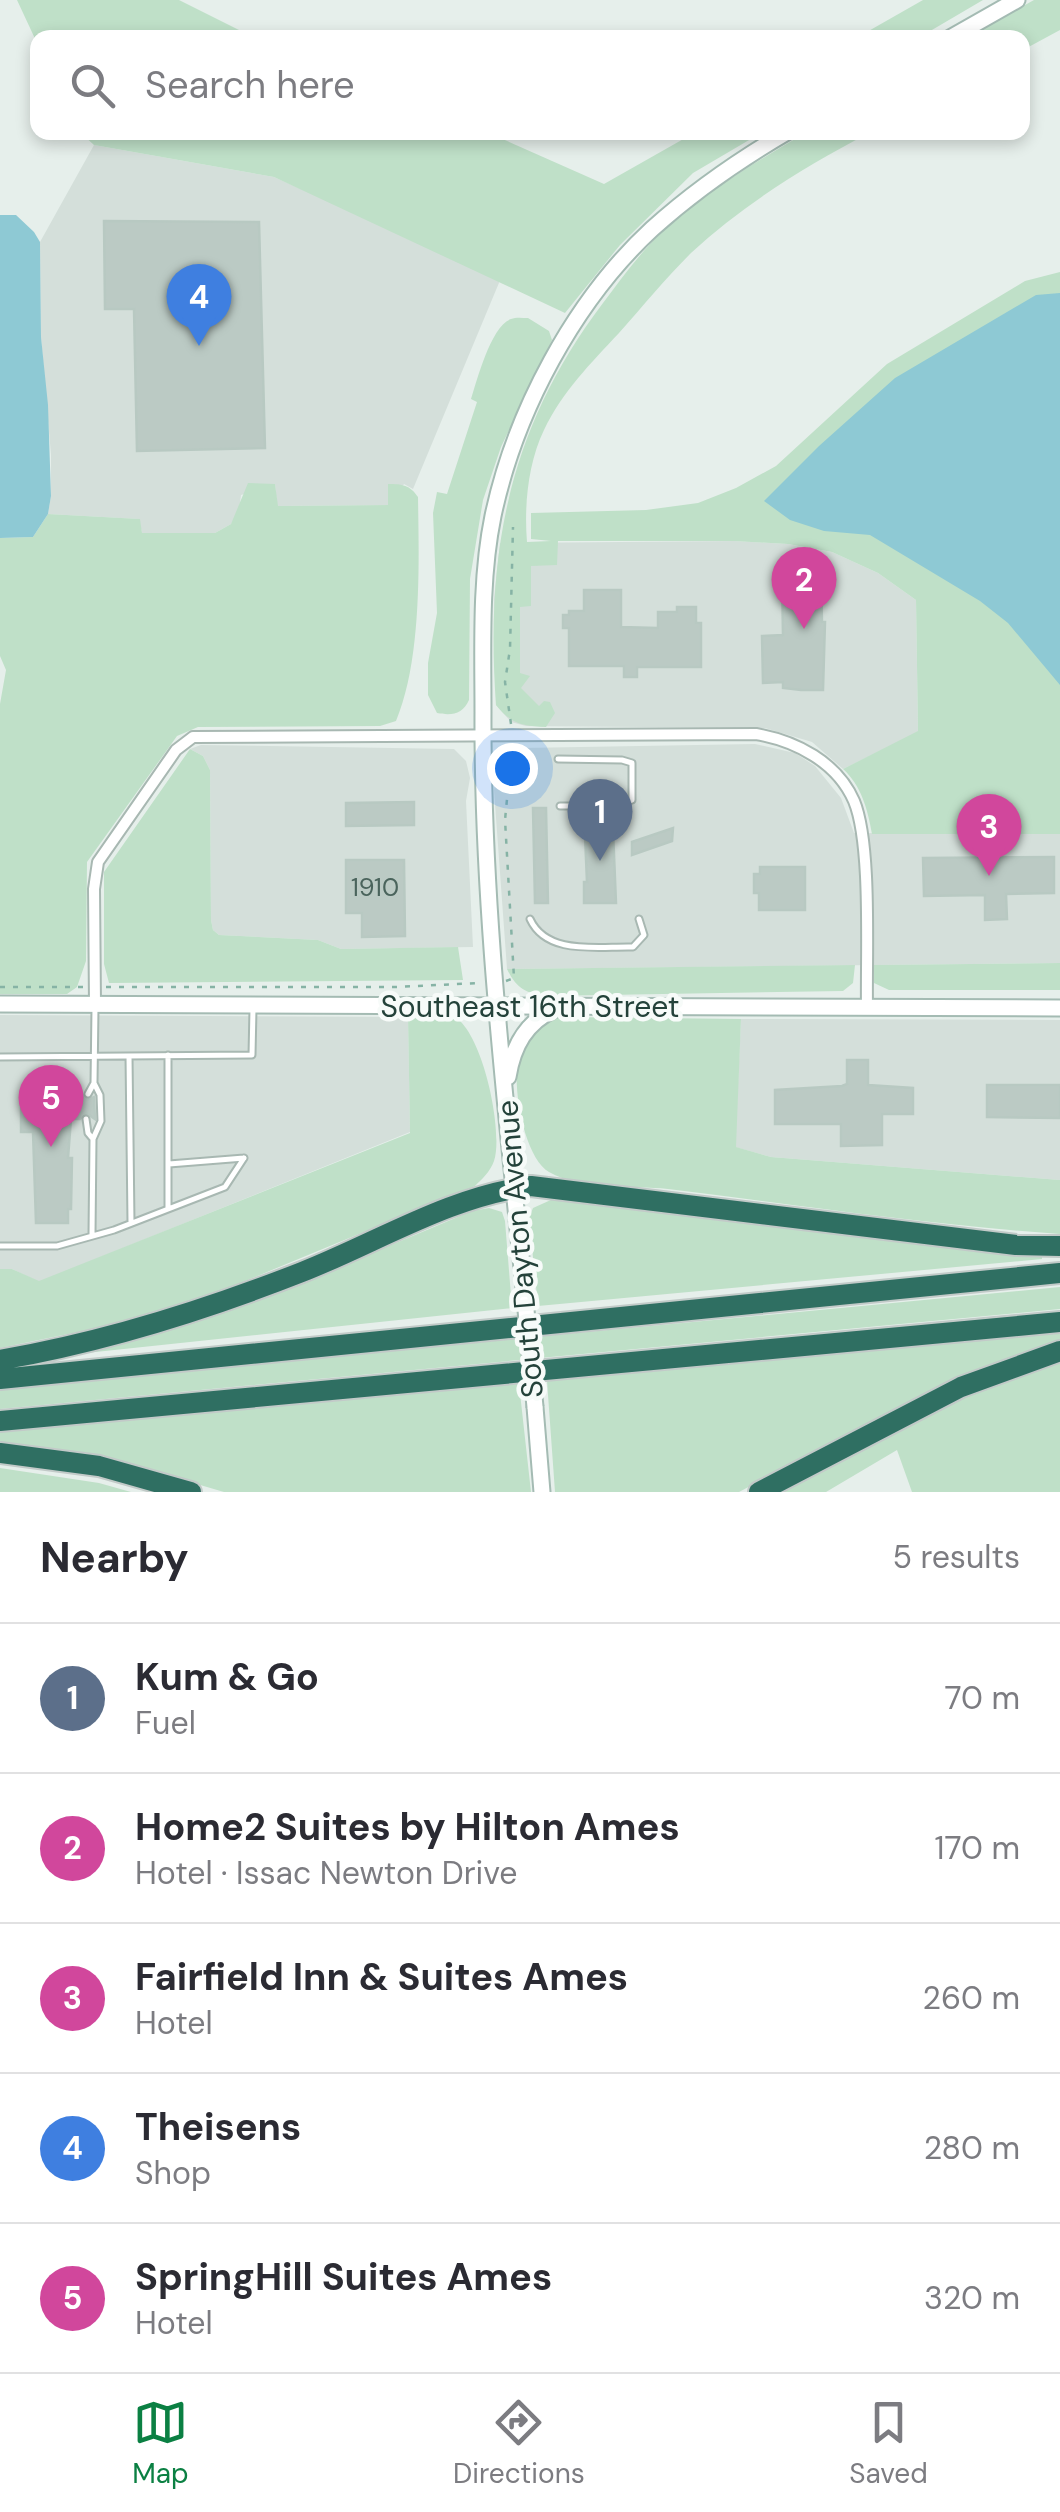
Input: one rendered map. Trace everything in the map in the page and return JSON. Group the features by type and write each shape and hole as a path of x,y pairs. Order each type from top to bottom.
{"highway":[{"path":"0,1360 58,1350 213,1305 304,1272 461,1204 530,1186 1016,1245 1060,1246"},
{"path":"0,1378 1060,1273"},
{"path":"0,1420 1060,1322"},
{"path":"759,1492 961,1386 1060,1350"},
{"path":"0,1453 99,1466 191,1492"}],"main road":[{"path":"964,30 1017,0"},
{"name":"South Dayton Avenue","path":"542,1492 488,903 483,736 485,579 493,517 510,455 535,396 569,333 614,270 651,230 704,186 775,140"},
{"name":"Southeast 16th Street","path":"0,1004 1060,1008"},
{"path":"506,1096 514,1050 526,1029 543,1014 567,1007"}],"street":[{"path":"95,1005 94,889 98,862 185,742 202,735 756,734 782,738 816,757 844,784 854,802 864,855 866,1008"}],"lane":[{"path":"558,759 632,763 632,800 611,806 560,806"},
{"path":"530,919 536,932 548,941 566,946 633,947 644,935 640,919"},
{"path":"92,1236 93,1139 101,1121 100,1095 94,1083 95,1005"},
{"path":"0,1057 252,1055 253,1006"},
{"path":"168,1055 168,1209"},
{"path":"129,1056 131,1224"},
{"path":"88,1094 94,1083"},
{"path":"86,1119 93,1139"},
{"path":"0,1246 57,1246 131,1224 225,1187 244,1158 169,1164"}],"path":[{"path":"511,722 505,682 510,659 513,527"},
{"path":"512,750 505,820 513,981"},
{"path":"111,987 395,987 467,983"},
{"path":"0,986 77,987"}],"shaded area":[{"path":"94,145 274,177 501,278 413,489 404,484 389,505 277,506 275,484 241,495 231,524 215,533 142,533 139,519 48,514 51,455 41,337 40,242"},
{"path":"500,543 788,544 832,552 878,573 916,600 918,732 843,769 812,742 765,728 526,726 511,722 496,705 494,599"},
{"path":"755,744 795,753 815,766 841,798 854,833 1060,834 1060,963 507,969 494,790 498,764 523,748"},
{"path":"201,745 454,749 466,761 470,778 466,801 473,947 341,949 318,940 219,935 211,920 210,770 203,756 190,749"},
{"path":"0,1015 408,1017 410,1132 39,1282 12,1269 0,1269"},
{"path":"741,1019 1060,1020 1060,1180 771,1157 735,1147"}],"green space":[{"path":"17,0 179,0 239,30 31,30"},
{"path":"923,0 983,0 932,30 870,30"},
{"path":"1034,0 1060,0 1060,30 1030,46 1030,30 980,30"},
{"path":"89,140 505,140 604,184 682,140 749,140 693,173 620,245 565,313 274,177 94,145"},
{"path":"793,140 856,140 776,187 711,235 578,378 551,416 534,456 527,499 527,542 551,541 531,539 531,513 646,510 698,503 736,488 776,466 887,364 1025,281 1060,272 1060,834 872,834 863,798 843,769 918,731 916,600 878,573 832,552 788,544 734,541 558,541 557,565 531,566 531,606 520,607 520,673 530,676 521,688 539,706 550,702 555,713 546,727 531,726 512,720 496,705 495,595 500,543 525,444 545,397 603,303 653,241 712,191"},
{"path":"513,318 528,318 549,331 552,340 501,447 483,500 470,579 469,700 456,713 437,713 428,695 428,663 437,613 433,513 437,492 447,494 477,402 471,399 491,342"},
{"path":"248,483 275,484 278,506 388,505 388,484 405,486 418,497 415,640 396,721 380,726 198,727 177,736 87,862 86,961 77,987 67,994 0,994 0,704 6,670 0,656 0,538 33,537 48,514 140,519 142,533 215,533 231,524"},
{"path":"190,749 203,756 210,770 213,930 219,935 318,940 341,949 458,947 463,980 109,983 104,964 104,872"},
{"path":"1060,963 1060,990 889,990 874,983 874,965"},
{"path":"855,965 853,983 843,991 547,996 522,989 507,969"},
{"path":"451,1015 472,1038 493,1105 494,1161 475,1186 197,1301 136,1320 0,1348 0,1269 12,1269 39,1281 410,1133 408,1017"},
{"path":"741,1019 736,1147 771,1157 1060,1180 1060,1234 668,1189 591,1185 562,1178 540,1164 532,1151 521,1116 517,1064 520,1052 541,1020"},
{"path":"553,1199 1042,1259 538,1306 529,1218 533,1208"},
{"path":"489,1208 502,1212 505,1221 512,1308 86,1353 189,1323 303,1282 472,1211"},
{"path":"1060,1287 1060,1309 0,1409 0,1388"},
{"path":"1060,1332 1060,1343 934,1389 739,1492 555,1492 547,1381"},
{"path":"1060,1361 1060,1492 912,1492 897,1450 826,1492 779,1492 953,1400"},
{"path":"519,1384 531,1492 224,1492 190,1482 0,1447 0,1432"},
{"path":"0,1468 99,1483 131,1492 0,1492"}],"water":[{"path":"0,215 16,215 40,242 41,337 51,496 48,514 33,537 0,538"},
{"path":"1060,293 1060,685 1008,623 980,601 870,535 824,531 790,520 764,501 895,378 1036,295"}],"building":[{"path":"104,221 259,222 265,448 137,451 134,309 105,309"},
{"path":"782,578 821,578 825,622 823,690 783,688 783,682 763,683 762,636 783,635"},
{"path":"584,590 621,590 621,627 658,628 658,612 696,607 696,623 701,623 701,667 637,667 637,677 624,677 624,666 569,666 569,628 563,628 563,615 584,611"},
{"path":"414,802 414,825 346,826 346,803"},
{"path":"533,808 546,808 548,903 535,903"},
{"path":"617,811 617,830 613,830 616,903 584,903 584,812"},
{"path":"673,828 672,841 632,855 632,842"},
{"path":"1054,857 1054,893 1006,894 1007,919 985,920 985,895 924,896 923,858"},
{"path":"346,860 404,860 405,936 362,937 362,913 346,913"},
{"path":"760,867 805,867 805,910 759,910 754,874 760,874"},
{"path":"847,1060 868,1060 868,1085 913,1088 913,1114 882,1114 882,1145 841,1146 841,1124 775,1124 775,1090 847,1084"},
{"path":"35,1081 68,1081 68,1094 82,1094 87,1100 94,1097 95,1119 86,1113 80,1119 71,1119 68,1223 36,1223 33,1132 21,1132 21,1097 28,1097 28,1087 35,1087"},
{"path":"987,1085 1060,1085 1060,1118 987,1117"}],"place":[{"name":"Theisens","path":"199,346"},
{"name":"Home2 Suites by Hilton Ames","path":"804,629"},
{"name":"Kum & Go","path":"600,861"},
{"name":"Fairfield Inn & Suites Ames","path":"989,876"},
{"name":"SpringHill Suites Ames","path":"51,1147"}]}
